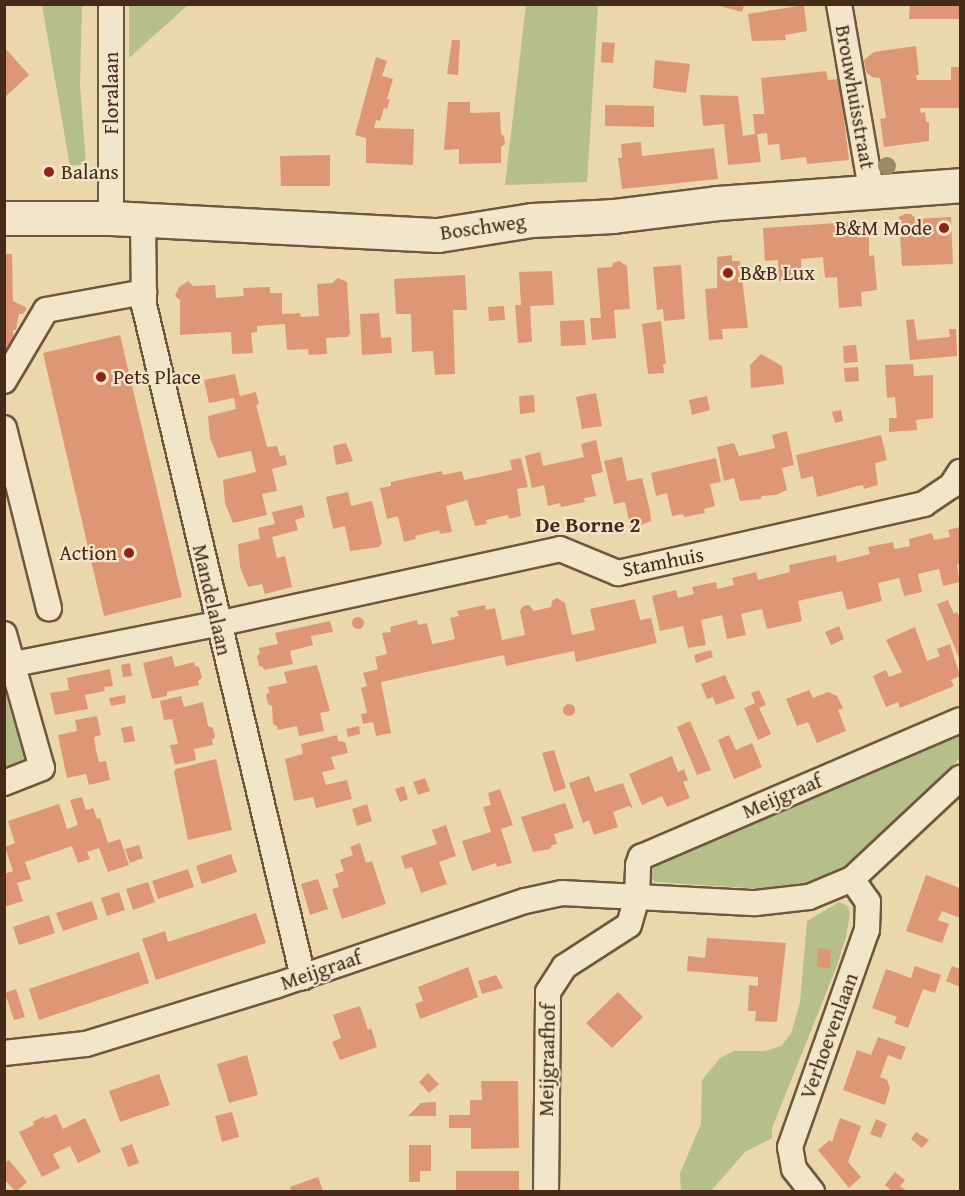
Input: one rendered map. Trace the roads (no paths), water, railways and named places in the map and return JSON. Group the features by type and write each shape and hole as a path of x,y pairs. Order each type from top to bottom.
{"street":[{"name":"Floralaan","path":"111,4 111,218"},
{"name":"Brouwhuisstraat","path":"839,4 871,190"},
{"name":"Boschweg","path":"4,218 111,218 438,235 531,220 613,216 717,203 960,185"},
{"name":"Mandelalaan","path":"143,220 144,292 217,624 303,977"},
{"path":"4,381 46,310 144,292"},
{"path":"4,428 49,608"},
{"name":"Stamhuis","path":"9,665 217,624 560,549 618,573 924,504 951,486 960,472"},
{"path":"4,634 9,665 42,768 4,783"},
{"name":"Meijgraaf","path":"637,897 638,865 641,857 652,850 960,720"},
{"name":"Meijgraaf","path":"4,1053 86,1044 303,977 525,901 562,893 782,902 809,897 852,879 960,778"},
{"name":"Verhoevenlaan","path":"812,1191 794,1169 790,1147 867,930 868,902 852,879"},
{"name":"Meijgraafhof","path":"546,1191 548,992 564,967 629,924 637,897"}],"place":[{"name":"Balans","path":"49,172"},
{"name":"B&M Mode","path":"944,228"},
{"name":"B&B Lux","path":"728,273"},
{"name":"Pets Place","path":"101,377"},
{"name":"Action","path":"129,553"}],"district":[{"name":"De Borne 2","path":"588,525"}]}
